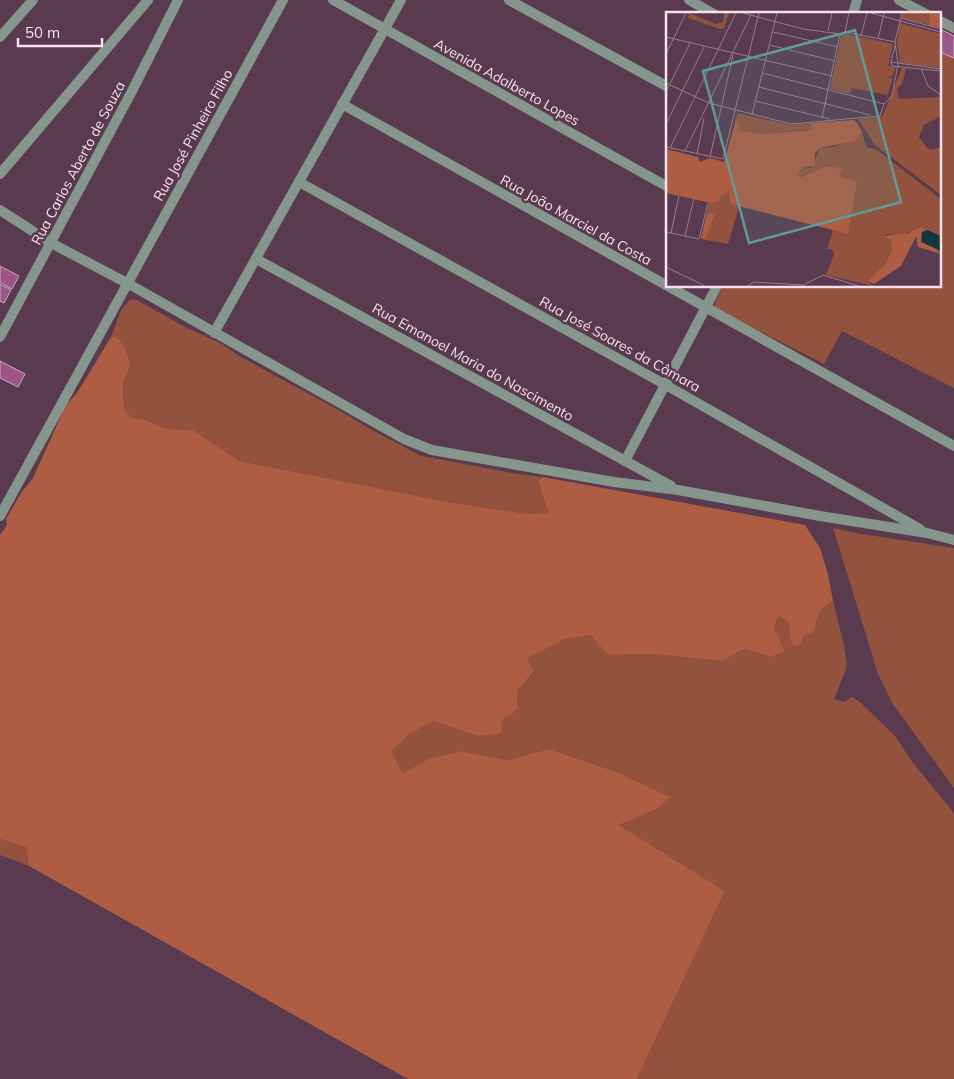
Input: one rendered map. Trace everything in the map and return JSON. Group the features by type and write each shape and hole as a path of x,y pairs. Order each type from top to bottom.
{"street":[{"path":"0,37 33,0"},
{"path":"0,174 148,0"},
{"name":"Rua Carlos Aberto de Souza","path":"0,337 178,0"},
{"name":"Rua José Pinheiro Filho","path":"0,516 283,0"},
{"name":"Avenida Adalberto Lopes","path":"333,0 666,186"},
{"path":"214,333 401,0"},
{"path":"509,0 666,86"},
{"path":"689,0 710,12"},
{"path":"899,0 922,12"},
{"path":"942,22 954,28"},
{"name":"Rua João Marciel da Costa","path":"342,104 666,286"},
{"name":"Rua José Soares da Câmara","path":"298,182 664,384 927,533"},
{"path":"0,210 51,243 127,283 404,439 432,450 614,482 678,490 927,533 954,540"},
{"name":"Rua Emanoel Maria do Nascimento","path":"256,259 678,490"},
{"name":"Rua João Marciel da Costa","path":"670,288 954,446"},
{"path":"625,461 715,288"}],"shaded area":[{"path":"942,30 954,36 954,388 842,331 824,364 715,308 715,303 722,288 942,288"},
{"path":"131,299 137,300 185,327 222,344 239,356 421,456 543,477 538,481 548,513 529,514 448,502 240,461 193,430 167,429 146,420 133,418 124,410 123,383 130,364 126,348 117,337 111,337 121,310"},
{"path":"111,337 117,337 126,348 130,365 123,383 124,410 133,418 146,420 167,429 193,430 240,461 448,502 529,514 548,513 538,481 543,477 805,525 820,548 828,574 833,601 822,610 818,617 815,631 803,637 801,644 794,646 790,640 789,622 778,616 774,629 785,651 770,657 745,649 722,661 654,654 608,655 591,635 564,639 527,658 534,672 517,691 518,710 502,720 501,733 477,736 433,721 410,734 391,751 403,773 430,758 462,751 507,760 549,749 617,772 670,797 657,809 619,825 725,891 637,1079 408,1079 29,866 26,847 0,839 0,535 7,525 6,519 21,493 33,478 66,405 77,393"},
{"path":"833,528 954,548 954,788 892,703 878,674"},
{"path":"833,601 844,645 847,667 834,699 844,702 852,697 860,702 895,736 914,764 954,813 954,1079 637,1079 725,891 619,825 657,809 669,797 617,772 549,749 507,760 462,751 430,758 403,773 391,751 410,734 433,721 477,736 518,710 517,691 534,673 526,658 564,638 591,635 609,655 654,654 722,661 745,649 770,657 778,616 789,622 790,640 794,645 800,644 803,637 815,631 820,613"},
{"path":"0,839 26,847 29,866 0,855"}],"building":[{"path":"942,30 954,36 954,58 942,53"},
{"path":"0,266 19,276 12,289 0,282"},
{"path":"0,284 11,290 4,303 0,301"},
{"path":"0,361 25,374 18,387 0,378"}]}
